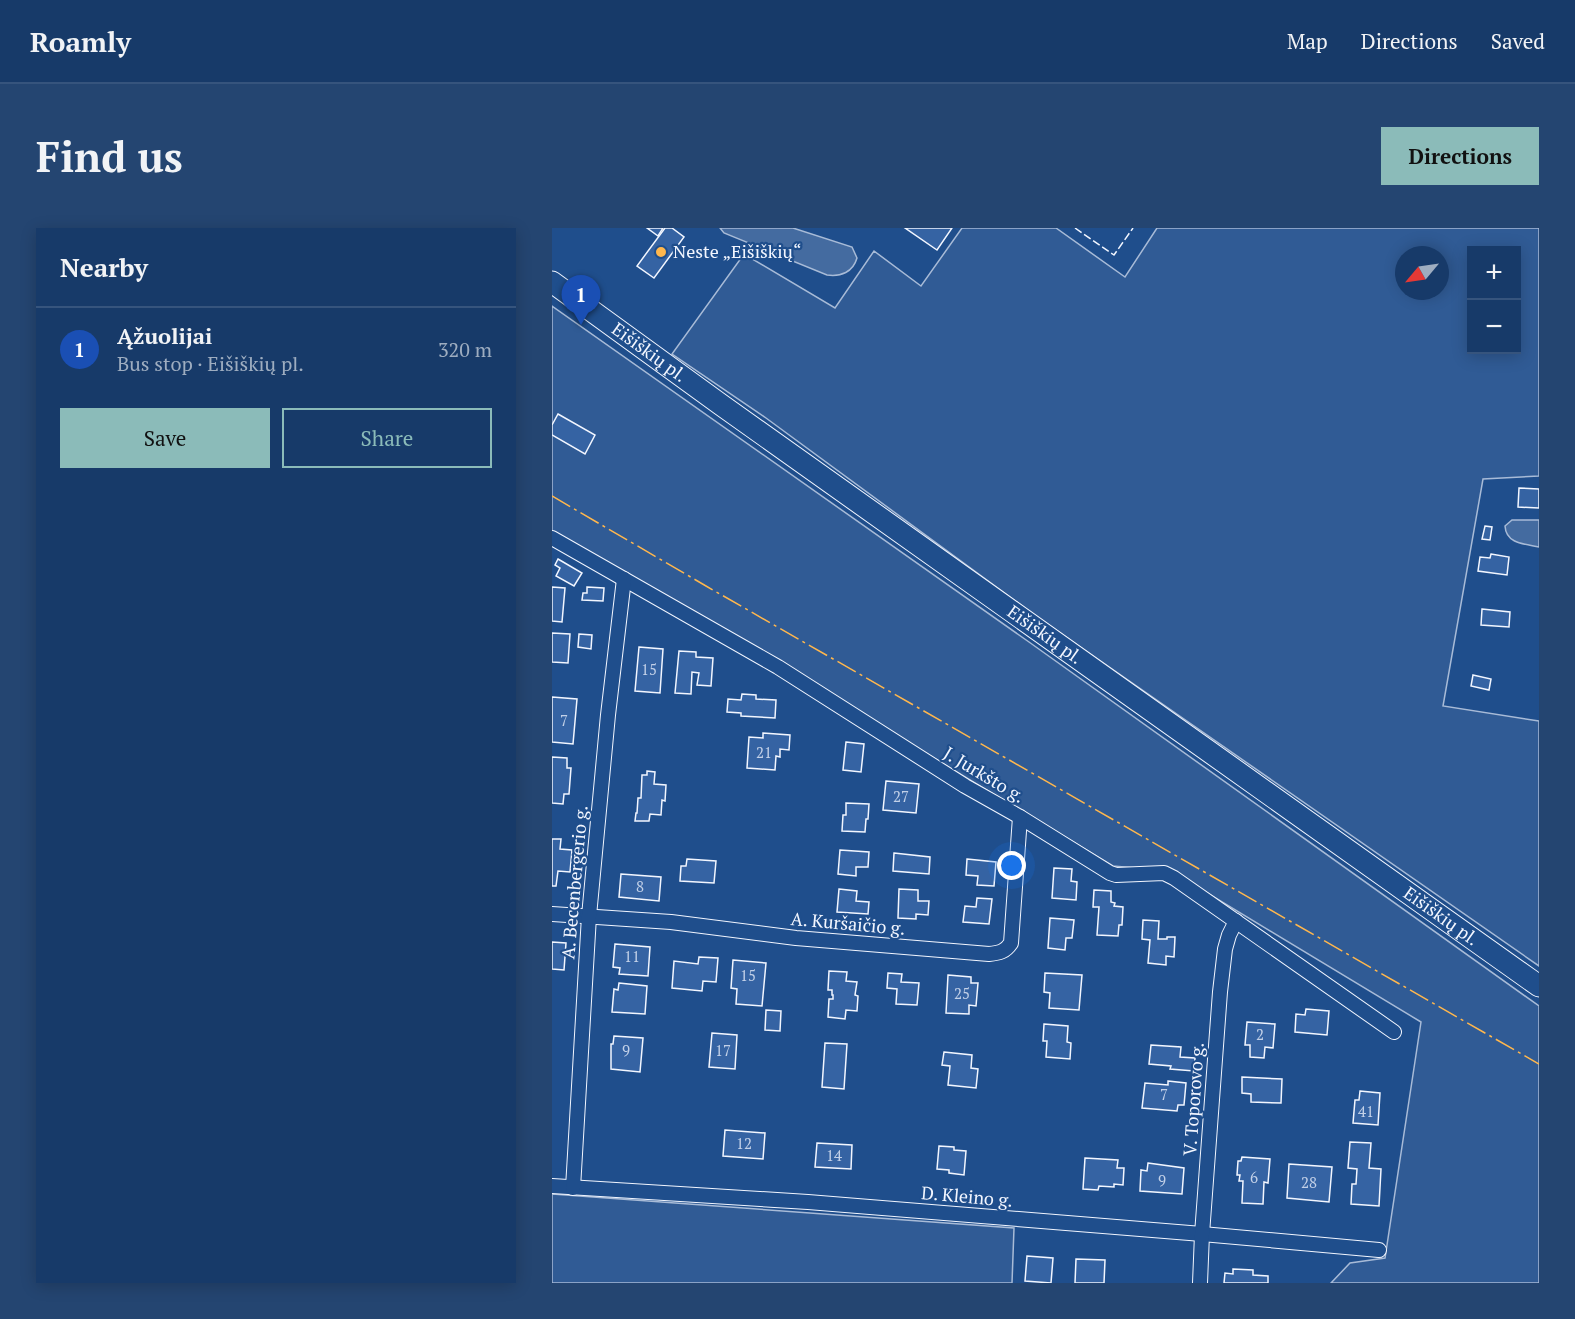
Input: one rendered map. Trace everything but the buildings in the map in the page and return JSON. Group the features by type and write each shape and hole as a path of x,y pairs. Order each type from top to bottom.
{"main road":[{"name":"Eišiškių pl.","path":"552,282 1539,986"}],"street":[{"name":"J. Jurkšto g.","path":"552,538 778,667 965,786 1110,873 1116,875 1164,873 1174,878 1394,1032"},
{"name":"A. Becenbergerio g.","path":"573,1188 589,916 608,715 624,579"},
{"name":"A. Kuršaičio g.","path":"552,914 670,922 796,938 989,954 1000,953 1006,950 1011,943 1020,817"},
{"name":"V. Toporovo g.","path":"1200,1283 1220,992 1225,949 1236,921"},
{"name":"D. Kleino g.","path":"552,1186 808,1202 1379,1250"}],"shaded area":[{"path":"720,228 793,228 852,247 857,258 853,267 846,272 827,275 724,233"},
{"path":"962,228 1056,228 1125,277 1157,228 1539,228 1539,476 1483,479 1443,706 1539,721 1539,966 1033,614 766,418 672,354 744,254 835,308 874,251 921,286"},
{"path":"552,306 1029,642 1539,1006 1539,1283 1331,1283 1350,1263 1385,1258 1421,1022 1171,871 1113,866 630,575 552,532"},
{"path":"1512,520 1539,520 1539,547 1522,544 1509,536 1505,526"},
{"path":"552,1194 1014,1228 1012,1283 552,1283"}],"fence":[{"path":"1075,228 1114,255 1133,228"}],"power":[{"path":"552,496 1539,1064"}],"place":[{"name":"Neste „Eišiškių“","path":"661,252"},
{"name":"Ąžuolijai","path":"581,325"}]}
